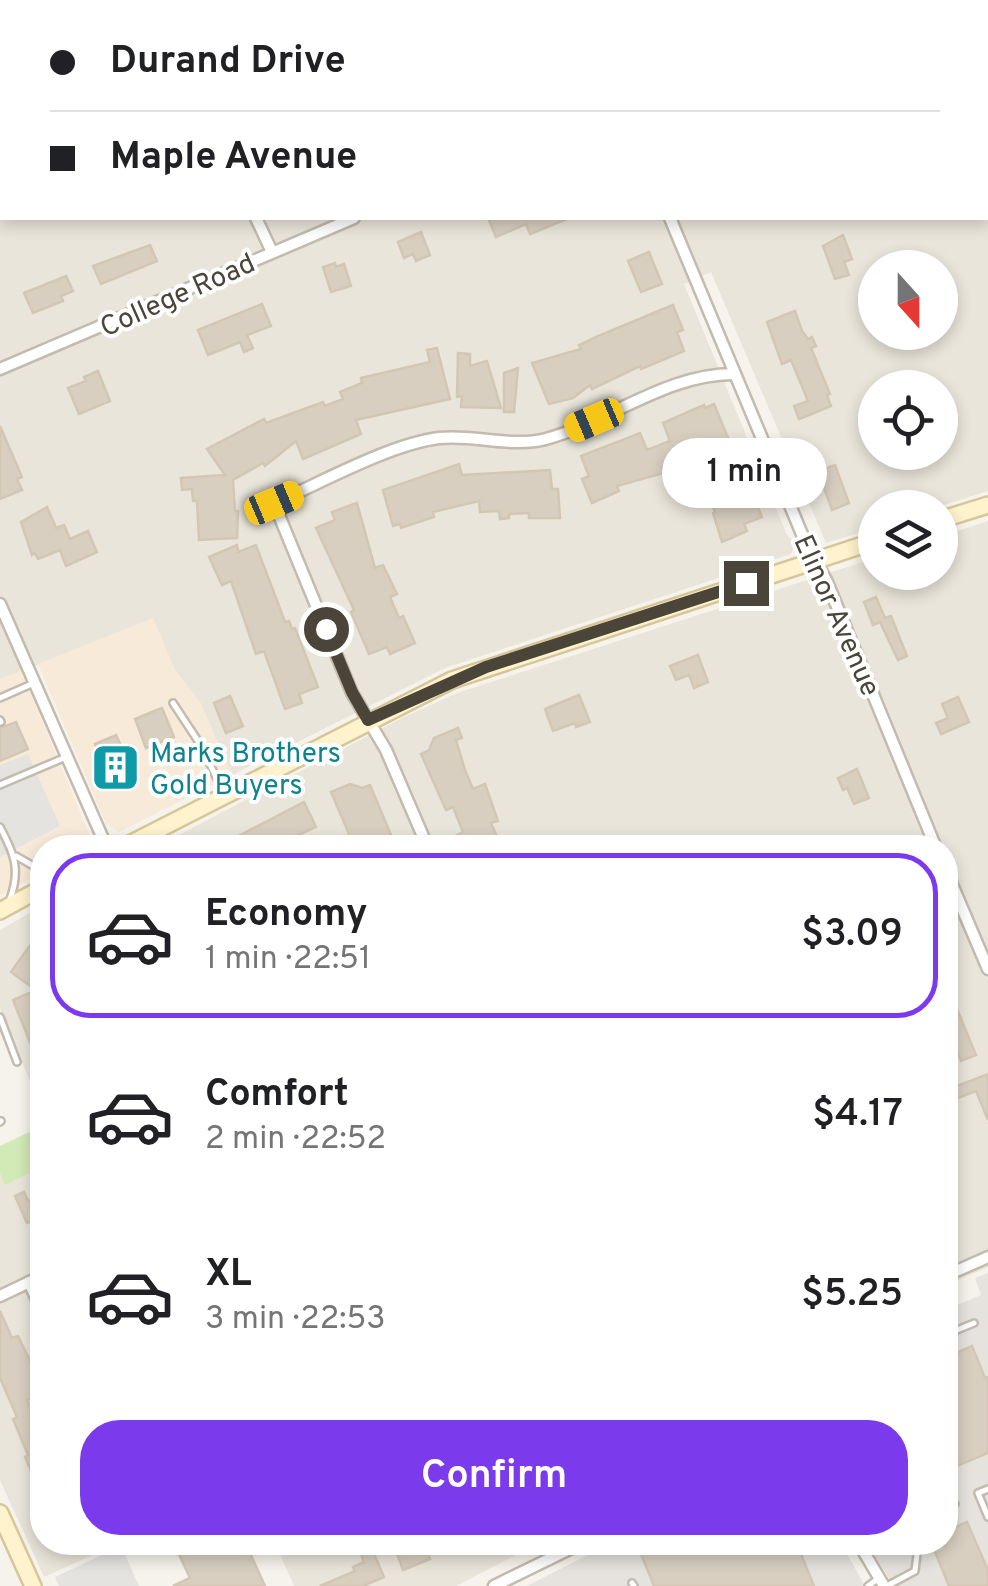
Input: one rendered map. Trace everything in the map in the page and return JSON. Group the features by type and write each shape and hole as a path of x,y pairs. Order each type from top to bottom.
{"main road":[{"path":"958,514 988,504"},
{"path":"147,835 368,720 486,667 858,546"},
{"path":"3,909 30,894"},
{"path":"2,1521 34,1586"}],"street":[{"path":"257,220 272,252"},
{"name":"College Road","path":"0,370 349,220"},
{"name":"Elinor Avenue","path":"671,220 931,835"},
{"path":"422,835 386,750 352,692 274,503 425,440 543,440 692,378 735,374"},
{"path":"0,604 101,835"},
{"path":"958,899 988,970"},
{"path":"958,1270 988,1257"},
{"path":"0,1296 30,1282"},
{"path":"494,1586 557,1555"},
{"path":"866,1555 883,1584"}],"lane":[{"path":"0,698 34,683"},
{"path":"173,703 202,747 224,795"},
{"path":"0,785 66,757"},
{"path":"0,827 14,854 16,882 3,909"},
{"path":"14,854 30,864"},
{"path":"0,1017 17,1062"},
{"path":"958,1330 974,1323"},
{"path":"988,1488 978,1493 988,1517"},
{"path":"868,1586 915,1571 917,1555"}],"shaded area":[{"path":"0,220 988,220 988,491 958,501 958,490 858,490 858,533 826,543 711,272 684,284 787,535 796,544 791,554 445,668 232,775 200,702 175,670 153,619 0,680"},
{"path":"988,521 988,1267 958,1280 958,835 179,835 457,693 858,563 858,590 958,590 958,531"},
{"path":"153,618 175,670 200,702 232,775 119,832 106,824 38,664"},
{"path":"21,671 90,835 30,835 30,879 0,895 0,679"},
{"path":"28,754 60,826 43,835 30,835 30,842 0,857 0,765"},
{"path":"30,913 30,1082 0,1008 0,930"},
{"path":"0,1173 5,1184 30,1173 30,1546 0,1480"},
{"path":"988,1273 988,1586 894,1586 875,1555 958,1555 958,1305 981,1295 975,1278"},
{"path":"34,1555 93,1555 44,1577"},
{"path":"102,1555 125,1555 139,1586 59,1586 55,1577"},
{"path":"280,1555 516,1555 456,1586 294,1586"},
{"path":"588,1555 848,1555 865,1586 527,1586"}],"green space":[{"path":"30,1132 30,1173 5,1185 0,1173 0,1146"}],"building":[{"path":"489,220 564,220 530,234 526,224 496,237"},
{"path":"421,232 430,255 416,261 413,254 404,258 398,242"},
{"path":"843,235 852,259 844,262 849,275 835,279 823,246"},
{"path":"150,245 157,261 101,284 93,266"},
{"path":"649,252 662,284 641,292 628,261"},
{"path":"335,263 336,267 344,264 351,286 331,292 323,267"},
{"path":"66,276 73,291 61,296 63,301 33,313 24,293"},
{"path":"262,304 271,326 247,335 253,348 244,352 240,342 208,355 198,330"},
{"path":"673,305 683,330 677,332 684,351 592,389 590,385 573,398 549,404 532,363 581,349 579,345"},
{"path":"795,311 802,331 808,339 812,337 816,346 811,348 831,406 799,419 794,406 808,401 791,360 782,364 767,322"},
{"path":"437,348 450,399 356,420 361,434 303,459 296,441 265,466 263,463 233,480 237,538 199,540 197,501 193,501 192,489 182,490 181,478 225,475 207,449 264,419 266,423 323,402 325,406 343,399 340,392 362,383 361,378 430,362 427,350"},
{"path":"458,353 470,354 470,366 487,361 501,408 461,407 462,396 457,397"},
{"path":"518,368 514,412 504,412 504,373"},
{"path":"98,371 110,401 79,414 68,388"},
{"path":"714,404 731,445 721,449 719,444 690,455 662,467 664,473 617,486 619,491 592,503 582,479 589,476 581,456 640,433 647,450 670,441 663,423"},
{"path":"0,426 22,477 17,479 22,490 0,499"},
{"path":"459,464 462,475 550,470 552,489 558,489 560,518 529,518 529,513 509,514 509,518 500,519 499,511 480,512 479,501 433,512 434,517 401,528 400,524 393,526 383,490"},
{"path":"835,465 849,503 832,510 818,471"},
{"path":"740,466 762,517 744,524 747,531 722,542 715,512 699,484"},
{"path":"357,503 375,568 383,565 397,594 390,597 415,643 390,654 387,647 369,654 351,612 354,610 316,528 335,520 332,512"},
{"path":"47,507 56,528 64,525 70,539 88,531 97,552 66,566 60,550 38,559 35,553 32,555 21,522"},
{"path":"237,545 238,552 256,545 285,622 295,628 318,687 299,694 302,703 285,709 264,651 256,654 231,581 222,585 209,557"},
{"path":"876,597 885,618 891,616 907,656 898,660 880,622 873,625 864,602"},
{"path":"698,655 708,682 694,688 689,675 676,680 670,666"},
{"path":"579,695 590,722 553,731 545,709"},
{"path":"230,696 243,726 226,733 214,703"},
{"path":"958,697 969,722 941,734 936,723 948,718 942,704"},
{"path":"162,708 174,737 146,748 135,719"},
{"path":"16,722 28,749 0,761 0,728"},
{"path":"458,728 462,738 456,740 465,770 473,789 485,784 498,821 491,823 496,835 457,835 463,832 453,807 446,810 421,754 429,750 434,738"},
{"name":"Marks Brothers Gold Buyers","path":"116,735 124,752 118,755 129,782 114,788 95,744"},
{"path":"857,769 869,798 854,804 838,778"},
{"path":"350,784 362,788 370,785 391,835 349,835 331,792"},
{"path":"304,802 316,827 299,835 240,835"},
{"path":"30,945 30,986 11,972"},
{"path":"30,993 30,1042 13,1000"},
{"path":"958,1011 976,1055 961,1061 958,1054"},
{"path":"988,1074 988,1120 976,1091 958,1098 958,1086"},
{"path":"24,1192 30,1200 30,1222 27,1223 15,1196"},
{"path":"0,1311 12,1338 18,1336 30,1360 30,1468 13,1419 17,1417 0,1378"},
{"path":"972,1346 985,1378 988,1377 988,1453 958,1466 958,1352"},
{"path":"967,1522 988,1570 988,1586 949,1586 936,1555 958,1555 958,1526"},
{"path":"179,1555 251,1555 265,1586 173,1586 190,1578"},
{"path":"361,1555 375,1555 384,1577 363,1586 320,1586 355,1571 353,1567 364,1562"},
{"path":"398,1555 428,1555 430,1559 403,1570"},
{"path":"641,1555 801,1555 814,1586 654,1586"}],"place":[{"name":"Marks Brothers Gold Buyers","path":"115,768"}],"route":[{"path":"326,629 368,720 486,667 746,583"}]}
